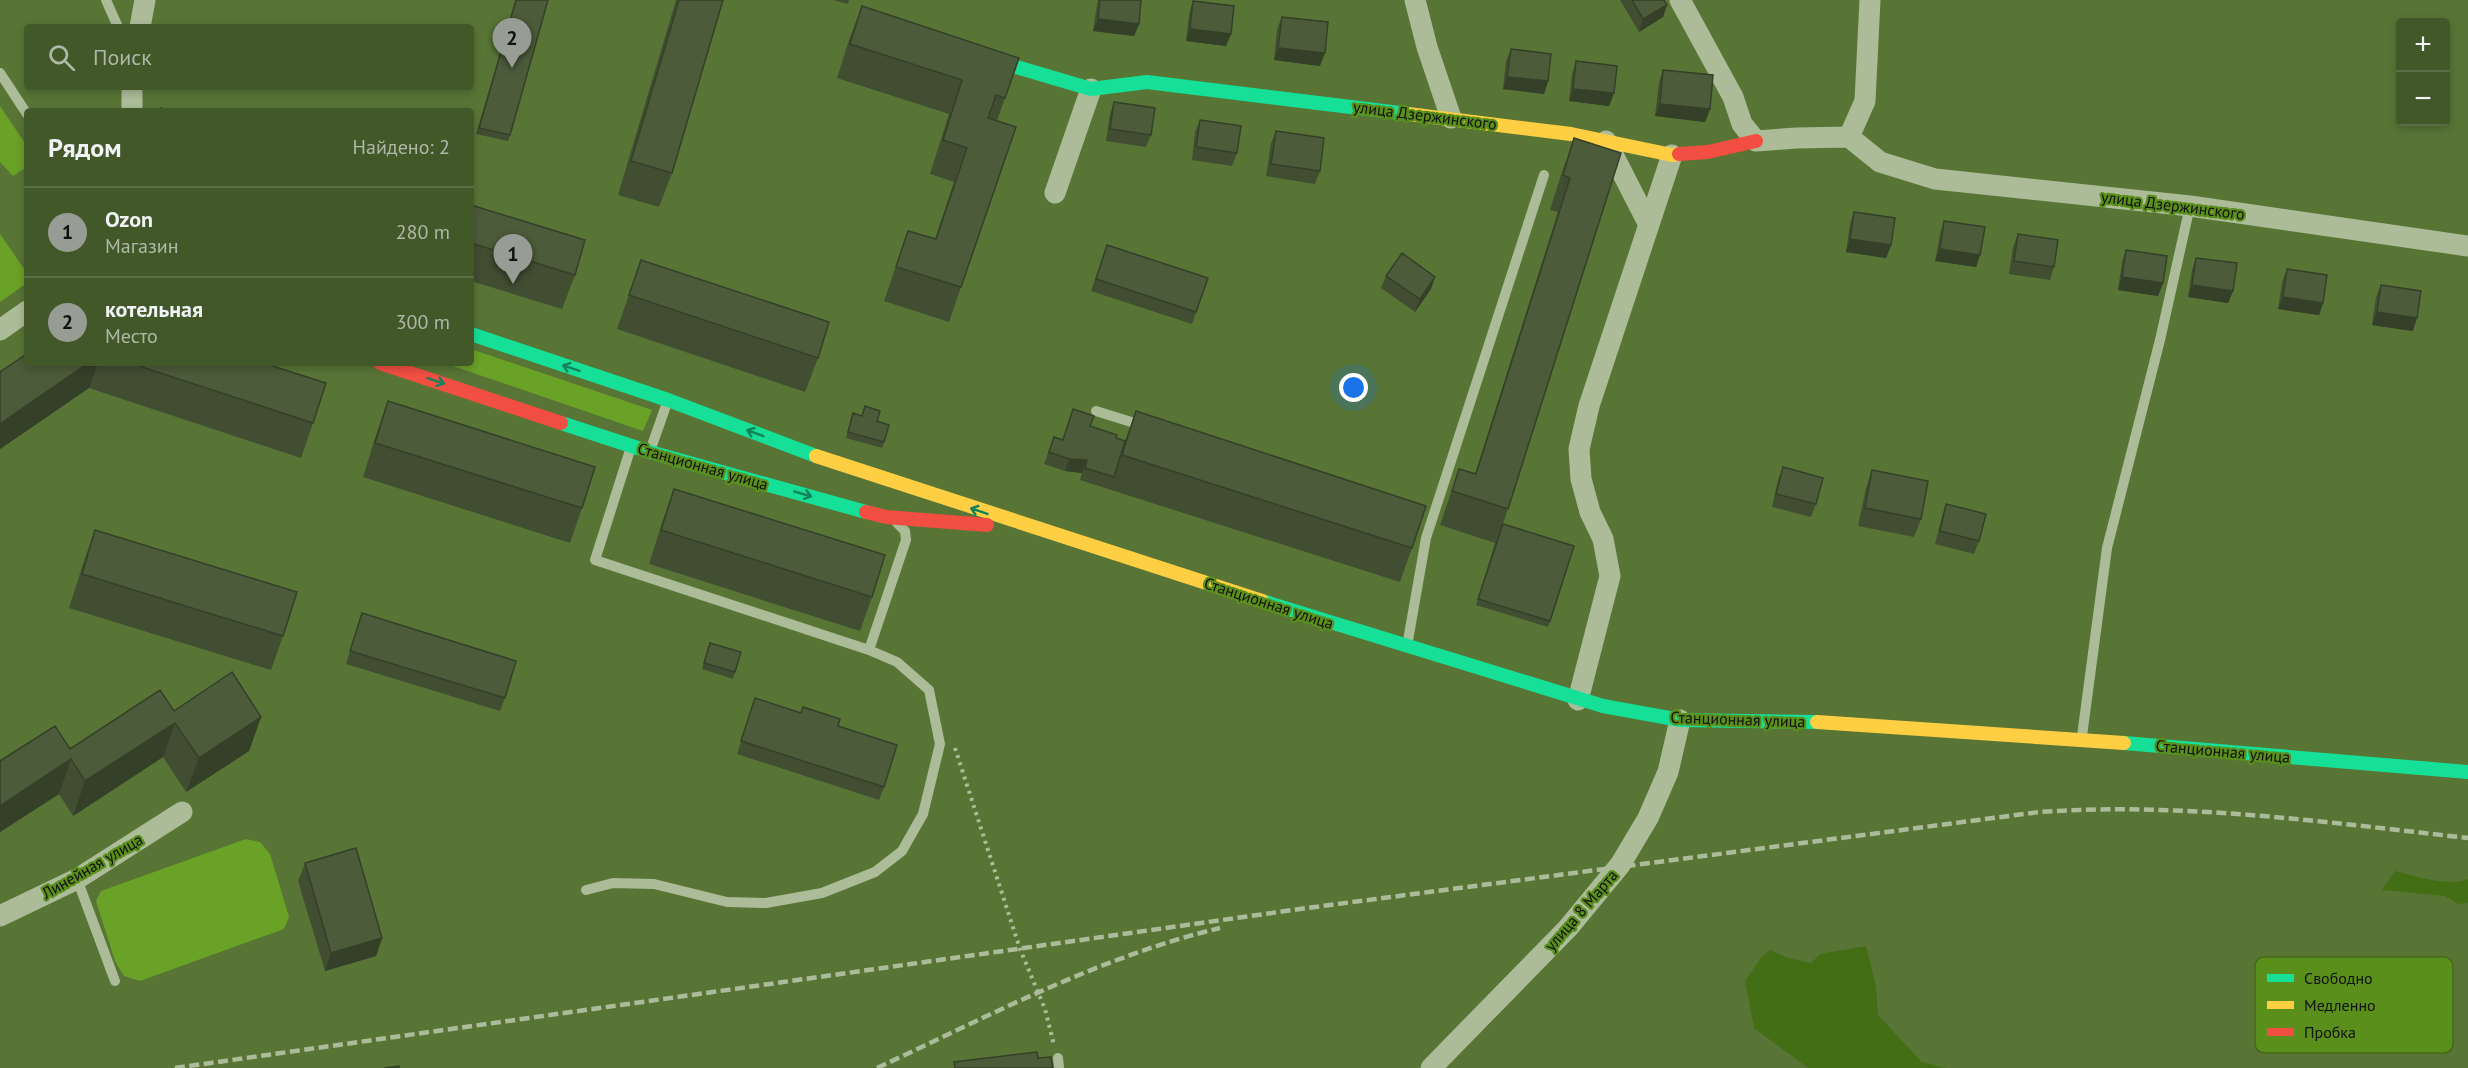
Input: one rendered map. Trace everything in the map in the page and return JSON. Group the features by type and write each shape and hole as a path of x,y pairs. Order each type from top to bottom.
{"street":[{"path":"141,24 145,0"},
{"path":"1415,0 1427,48 1450,118"},
{"path":"1680,0 1733,97 1742,124 1756,141 1849,137 1865,101 1870,0"},
{"path":"970,53 1091,89 1055,193"},
{"name":"улица Дзержинского","path":"1091,89 1147,82 1571,134 1672,154 1708,152 1756,141"},
{"path":"132,90 132,108"},
{"path":"1726,148 1742,124"},
{"name":"улица Дзержинского","path":"1849,137 1880,162 1935,179 2190,206 2468,246"},
{"path":"1606,141 1648,223"},
{"path":"1578,700 1610,576 1603,539 1590,512 1581,479 1579,449 1589,406 1672,154"},
{"path":"0,330 24,313"},
{"name":"Станционная улица","path":"474,335 668,400 812,454 1035,529 1578,700 1680,720 1806,721 2082,739 2468,772"},
{"name":"Станционная улица","path":"389,366 650,452 886,517 1035,529"},
{"name":"улица 8 Марта","path":"1431,1068 1568,928 1620,865 1648,818 1668,772 1680,720"},
{"name":"Линейная улица","path":"0,916 77,879 182,812"}],"lane":[{"path":"106,0 117,24"},
{"path":"0,73 24,109"},
{"path":"1407,647 1426,538 1544,175"},
{"path":"2082,739 2107,548 2160,340 2190,206"},
{"path":"650,452 668,400"},
{"path":"1096,411 1152,429"},
{"path":"586,890 613,883 654,884 727,902 766,903 822,893 876,873 902,851 923,814 940,744 928,690 897,662 869,650 595,560 632,446"},
{"path":"1422,514 1433,517"},
{"path":"869,650 906,540 905,531 900,524 886,517"},
{"path":"77,879 115,981"}],"path":[{"path":"951,739 1020,949 1045,1009 1058,1063"}],"shaded area":[{"path":"0,106 24,142 24,169 13,176 0,162"},
{"path":"0,234 24,269 24,285 0,302"},
{"path":"474,350 652,410 643,431 453,366 474,366"},
{"path":"246,839 260,842 270,854 289,917 284,929 140,981 124,976 115,961 96,901 101,891"},
{"path":"2395,871 2442,881 2468,879 2468,903 2458,904 2445,896 2382,890"},
{"path":"1866,946 1876,986 1878,1015 1922,1062 1946,1068 1808,1068 1754,1028 1745,981 1760,959 1770,950 1788,958 1811,963 1820,954"}],"building":[{"path":"516,0 548,0 510,135 479,128"},
{"path":"679,0 723,0 672,173 631,161"},
{"path":"1100,0 1141,0 1139,24 1098,19"},
{"path":"1632,0 1664,0 1667,5 1643,19"},
{"path":"1193,1 1234,6 1231,34 1190,29"},
{"path":"862,6 1019,58 1005,98 996,95 988,118 1016,127 961,287 896,267 908,231 936,239 967,148 943,140 962,80 850,44"},
{"path":"1282,17 1328,22 1325,53 1278,48"},
{"path":"1511,49 1551,54 1548,81 1507,77"},
{"path":"1576,61 1617,66 1614,93 1573,89"},
{"path":"1663,70 1713,75 1710,109 1660,104"},
{"path":"1114,102 1155,108 1151,135 1110,129"},
{"path":"1200,120 1241,126 1237,153 1196,147"},
{"path":"1276,131 1324,138 1320,171 1271,164"},
{"path":"1574,138 1621,153 1508,509 1452,491 1459,469 1476,474 1570,178 1563,175"},
{"path":"474,206 585,240 575,275 474,244"},
{"path":"1854,212 1895,218 1891,245 1850,239"},
{"path":"1944,221 1985,227 1980,255 1940,249"},
{"path":"2018,234 2058,240 2054,267 2014,261"},
{"path":"1107,245 1208,278 1196,312 1096,279"},
{"path":"2126,250 2167,256 2163,283 2122,277"},
{"path":"1402,253 1435,277 1420,299 1386,276"},
{"path":"2196,258 2237,263 2233,291 2192,285"},
{"path":"641,260 829,322 818,358 629,295"},
{"path":"2287,269 2327,275 2323,303 2283,297"},
{"path":"2381,285 2421,291 2417,318 2377,312"},
{"path":"24,356 24,366 84,366 0,424 0,372"},
{"path":"139,366 272,366 326,383 313,423"},
{"path":"388,401 595,467 582,508 375,443"},
{"path":"865,406 880,411 877,421 889,425 884,442 848,432 853,413 862,416"},
{"path":"1073,409 1094,416 1090,426 1117,435 1116,438 1125,441 1114,477 1085,468 1087,460 1069,459 1049,452 1054,437 1063,440"},
{"path":"1136,411 1426,506 1412,548 1122,455"},
{"path":"1783,467 1823,478 1816,504 1776,494"},
{"path":"1872,470 1928,481 1921,519 1865,508"},
{"path":"674,489 885,555 872,597 661,530"},
{"path":"1946,504 1986,514 1979,541 1940,531"},
{"path":"1503,524 1574,546 1550,621 1478,599"},
{"path":"95,530 297,592 283,636 82,574"},
{"path":"362,613 516,661 505,698 350,651"},
{"path":"710,643 741,652 735,672 704,663"},
{"path":"232,672 261,717 199,758 175,723 85,781 71,759 0,806 0,761 55,726 70,749 160,690 174,711"},
{"path":"755,698 801,713 803,707 840,719 838,726 897,745 884,787 741,741"},
{"path":"356,848 382,938 331,953 305,863"},
{"path":"1037,1052 1038,1058 1051,1057 1053,1068 955,1068 954,1062"}],"railway":[{"path":"175,1068 1307,908 2039,812 2146,810 2254,815 2468,838"},
{"path":"877,1068 1003,1008 1088,971 1175,940 1220,928"}],"traffic: fast":[{"path":"979,56 1091,89 1147,82 1408,114"},
{"path":"474,335 668,400 816,456"},
{"path":"561,423 650,452 866,512"},
{"path":"1262,601 1603,706 1680,720 1817,722"},
{"path":"2124,743 2468,772"}],"traffic: slow":[{"path":"1408,114 1571,134 1672,155 1679,154"},
{"path":"816,456 1262,601"},
{"path":"1817,722 2124,743"}],"traffic: jam":[{"path":"1679,154 1708,152 1756,141"},
{"path":"389,366 561,423"},
{"path":"866,512 886,517 987,525"}],"place":[{"name":"котельная","path":"512,68"},
{"name":"Ozon","path":"513,284"}]}
